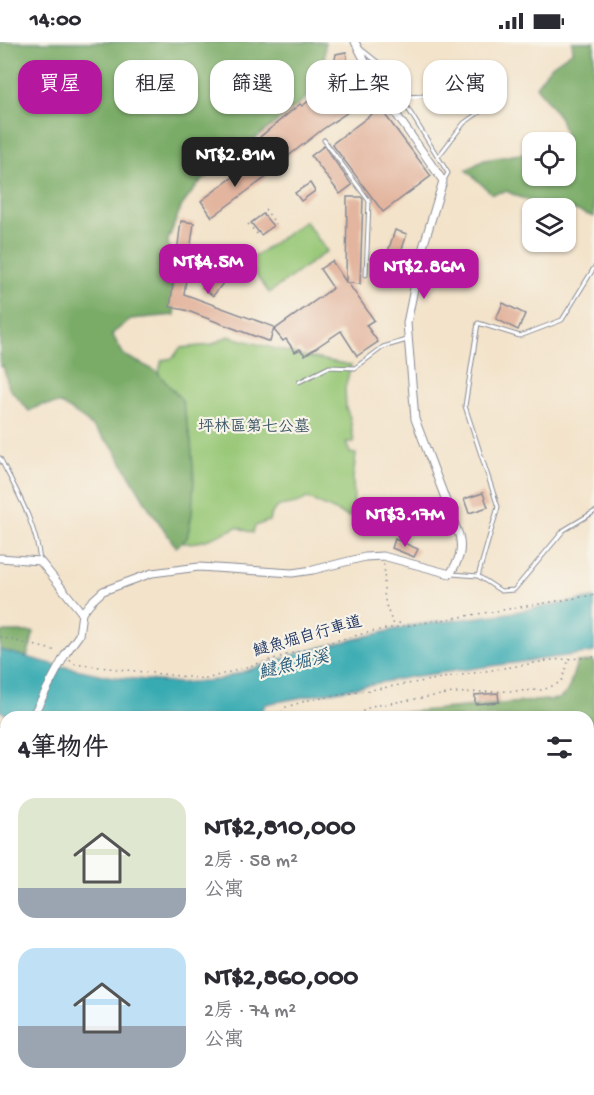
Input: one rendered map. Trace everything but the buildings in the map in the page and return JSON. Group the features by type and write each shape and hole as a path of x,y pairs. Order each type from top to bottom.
{"street":[{"path":"35,711 66,653 79,635 82,613 103,591 152,573 199,567 292,573 365,557 383,556 450,574 461,558 461,544 416,419 408,323 421,254 443,182 382,94 356,44"},
{"path":"0,558 40,561 82,613"}],"lane":[{"path":"356,44 375,60"},
{"path":"411,112 448,174 443,182"},
{"path":"438,157 464,123 477,114"},
{"path":"324,140 369,201 366,275"},
{"path":"478,576 498,507 465,406 478,323 520,336 562,320 594,268"},
{"path":"299,382 329,367 355,368 382,347 409,340"},
{"path":"0,458 29,515 38,542 40,561"},
{"path":"450,574 478,576 501,591 513,590 564,530 594,512"}],"path":[{"path":"265,209 276,224"},
{"path":"248,224 259,236"},
{"path":"383,556 387,611 393,623 405,626"},
{"name":"𩻸魚堀自行車道","path":"0,637 66,653 73,664 206,679 374,631 594,595"},
{"path":"283,711 286,707 309,700 569,658 594,657"},
{"path":"363,711 372,706 453,693 543,690 561,682 569,658"}],"green space":[{"path":"0,42 325,42 324,60 306,60 306,98 294,108 294,60 210,60 210,114 286,114 198,184 181,207 168,240 175,315 131,319 112,334 124,355 156,371 182,400 191,441 194,479 192,514 187,538 176,547 149,508 113,447 85,420 61,404 41,405 29,411 9,388 3,366 0,367"},
{"path":"572,42 594,42 594,217 576,210 576,198 522,198 506,191 492,194 466,170 484,160 522,154 522,186 576,186 576,132 564,132 560,118 536,86 550,67 573,51"},
{"path":"305,221 327,251 269,293 247,262"},
{"name":"坪林區第七公墓","path":"228,336 302,356 351,365 345,388 346,408 354,442 346,442 350,453 356,454 353,478 354,507 349,517 307,498 295,504 280,506 272,513 269,521 255,526 253,533 237,527 204,540 183,543 178,533 156,383 162,360 173,358 180,348 211,345"},
{"path":"0,632 34,632 27,657 0,650"},
{"path":"594,661 594,711 419,711 559,699 568,691 577,662"}],"water":[{"name":"𩻸魚堀溪","path":"594,598 594,652 410,677 266,704 261,711 0,711 0,650 113,677 179,683 218,680 302,652 409,626 503,614"}]}
